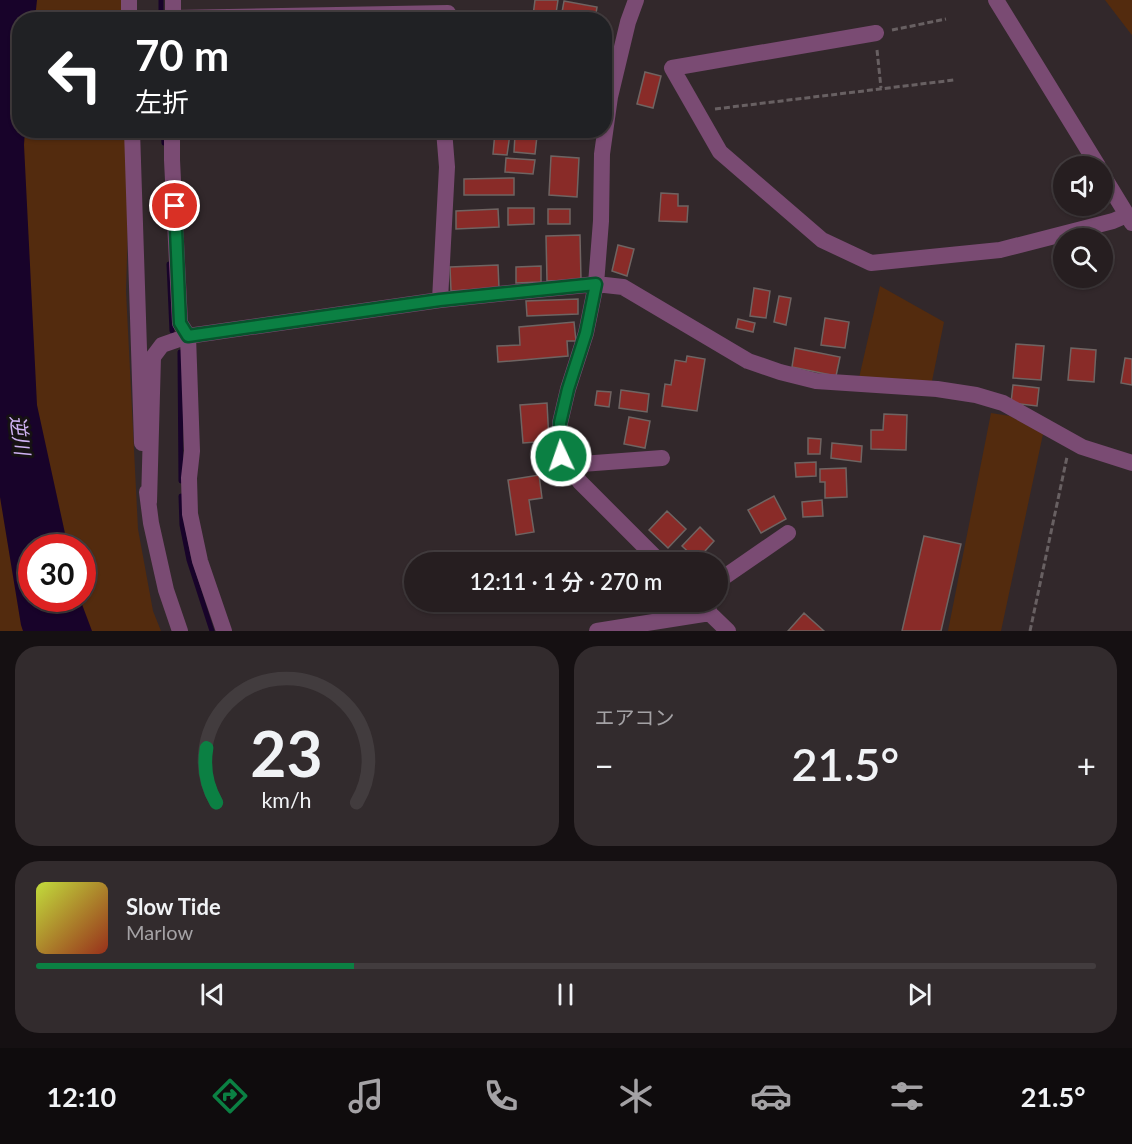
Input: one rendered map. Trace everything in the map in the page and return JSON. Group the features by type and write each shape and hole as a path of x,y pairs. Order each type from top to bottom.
{"street":[{"path":"612,89 628,22 636,0"},
{"path":"996,0 1092,156"},
{"path":"414,12 449,11"},
{"path":"876,33 672,68 720,152 822,240 871,263 1000,250 1129,219 1113,192"},
{"path":"132,138 140,433 151,523 166,590 180,631"},
{"path":"172,138 180,323 188,336 192,451 189,478 190,514 200,561 224,631"},
{"path":"440,300 447,167 445,138"},
{"path":"604,138 596,284 586,333 560,423 561,456 580,482 650,552"},
{"path":"149,502 153,357 162,345 188,336 440,300 596,284 623,287 748,361 780,372 816,381 937,389 976,395 1003,403 1082,447 1132,463"},
{"path":"568,465 662,458"},
{"path":"728,574 788,533"},
{"path":"597,631 682,612"},
{"path":"709,612 728,631"}],"path":[{"path":"881,89 876,33 946,20"},
{"path":"697,111 954,80"},
{"path":"1030,631 1070,441"}],"shaded area":[{"path":"0,0 126,0 126,12 12,12 12,138 127,138 129,190 126,291 138,529 153,611 161,631 0,631"},
{"path":"1105,0 1132,0 1132,35 1131,34"},
{"path":"880,286 944,322 932,381 859,378"},
{"path":"991,413 1010,416 1043,434 1001,631 948,631"}],"water":[{"name":"逆川","path":"0,0 37,0 36,12 12,12 12,138 24,138 37,405 65,534 18,534 18,607 0,497"},
{"path":"19,612 85,612 92,631 23,631"}],"building":[{"path":"535,0 558,0 556,12 534,12"},
{"path":"564,1 597,7 596,12 562,12"},
{"path":"645,72 661,76 653,108 637,104"},
{"path":"494,138 509,138 507,155 493,154"},
{"path":"515,138 537,138 535,154 514,152"},
{"path":"551,156 579,158 577,197 549,195"},
{"path":"506,158 535,160 533,174 505,172"},
{"path":"514,178 514,195 464,195 464,179"},
{"path":"661,193 678,194 678,206 688,206 687,222 659,221"},
{"path":"508,208 534,208 534,224 508,225"},
{"path":"498,209 499,227 456,229 456,211"},
{"path":"548,209 570,209 570,224 548,224"},
{"path":"580,235 581,280 547,281 546,236"},
{"path":"618,245 634,249 627,276 612,271"},
{"path":"498,265 499,288 451,291 450,267"},
{"path":"541,266 541,282 516,283 516,267"},
{"path":"754,288 770,291 766,318 750,316"},
{"path":"779,296 791,298 786,325 774,322"},
{"path":"578,299 578,314 527,316 526,301"},
{"path":"825,318 849,322 845,348 821,345"},
{"path":"738,319 755,323 753,332 736,328"},
{"path":"574,322 576,341 567,341 568,356 498,362 497,346 520,345 519,327"},
{"path":"1016,344 1044,346 1041,380 1013,378"},
{"path":"795,348 840,357 836,376 792,367"},
{"path":"1071,348 1096,350 1094,382 1068,380"},
{"path":"687,356 705,359 697,411 662,406 665,384 671,385 675,360 686,362"},
{"path":"1125,358 1132,359 1132,385 1121,383"},
{"path":"1013,385 1039,388 1037,406 1011,403"},
{"path":"621,390 649,394 647,412 619,408"},
{"path":"597,391 611,392 609,407 595,405"},
{"path":"547,403 549,441 523,443 520,405"},
{"path":"884,414 907,415 906,450 871,449 871,430 883,430"},
{"path":"629,417 650,421 645,448 624,444"},
{"path":"808,438 821,439 820,454 808,454"},
{"path":"832,443 862,446 861,462 831,458"},
{"path":"816,462 816,476 796,477 795,463"},
{"path":"846,468 847,497 825,498 825,482 820,482 820,469"},
{"path":"539,475 542,498 529,500 534,532 516,535 508,480"},
{"path":"774,496 786,519 761,533 748,510"},
{"path":"822,500 823,516 803,517 802,502"},
{"path":"667,511 686,529 668,548 649,530"},
{"path":"700,527 714,541 704,552 688,552 682,546"},
{"path":"924,536 961,544 941,631 902,631"},
{"path":"804,613 824,631 788,631"}],"waterway":[{"path":"161,0 161,12"},
{"path":"164,138 164,143"},
{"path":"169,264 172,331"},
{"path":"180,352 181,481"},
{"path":"181,496 182,525 189,560 212,631"}],"route":[{"path":"175,206 180,323 188,336 440,300 596,284 586,333 560,423 561,456"}]}
